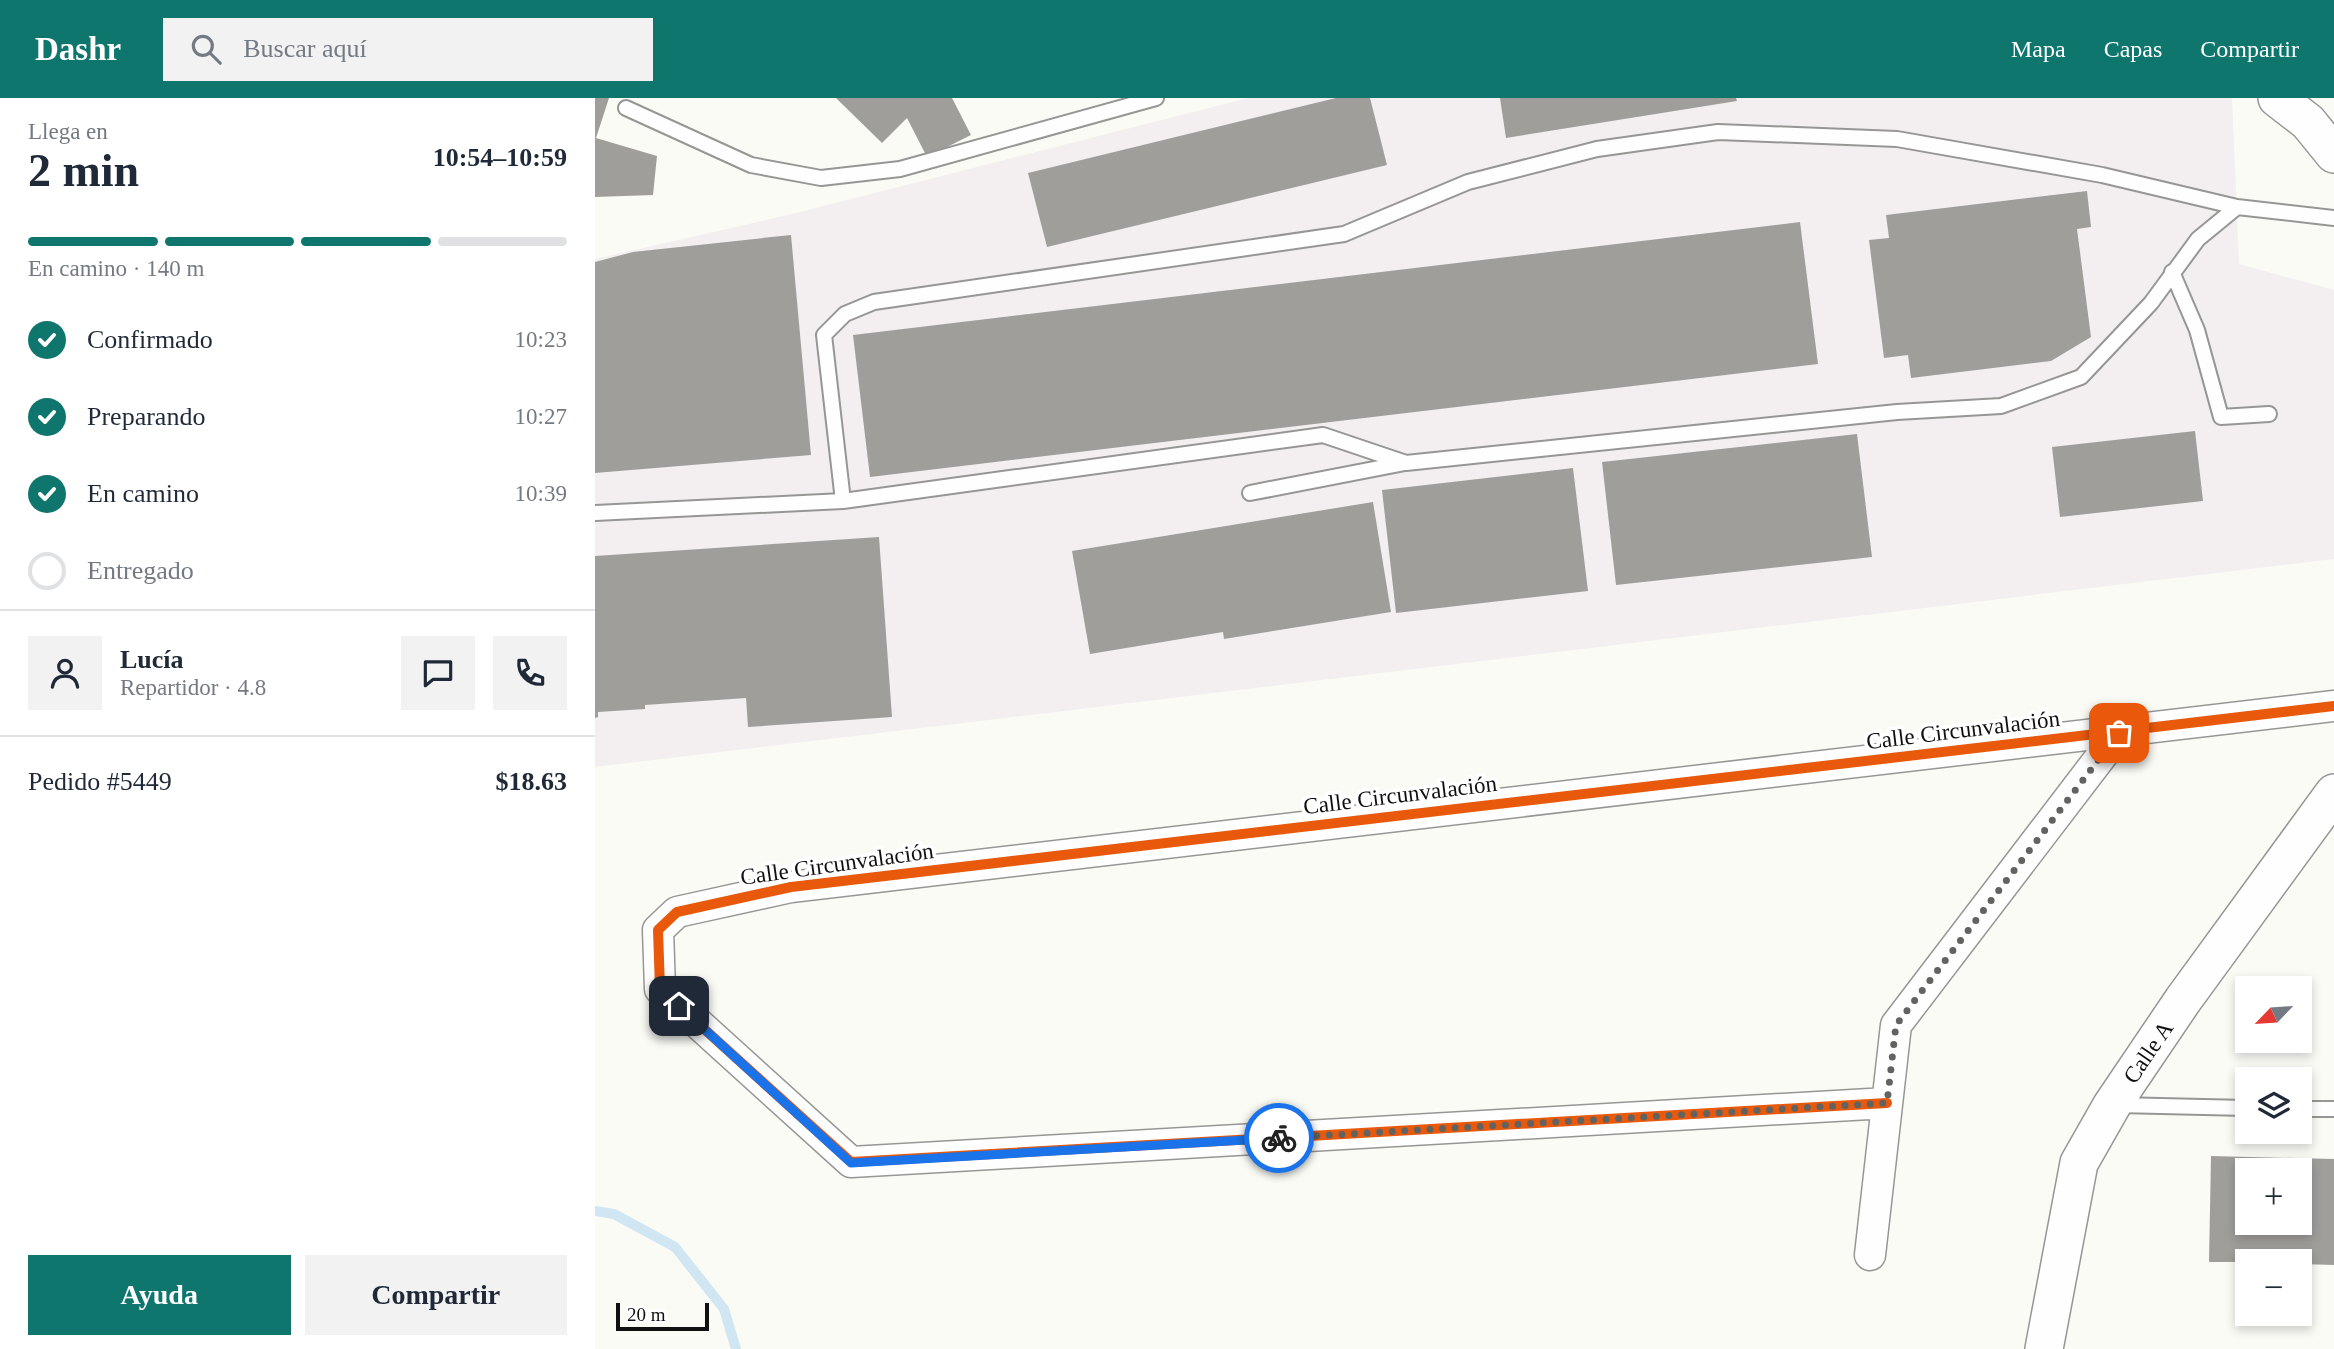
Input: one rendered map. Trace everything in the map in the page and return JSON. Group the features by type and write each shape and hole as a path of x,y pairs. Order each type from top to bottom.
{"street":[{"path":"2277,98 2308,122 2334,154"},
{"name":"Calle Circunvalación","path":"1887,1103 851,1163 660,989 657,930 677,912 790,887 2334,706"},
{"path":"1870,1255 1896,1025 2119,733"},
{"name":"Calle A","path":"2044,1349 2079,1163 2112,1105 2183,1000 2293,853 2334,793"}],"lane":[{"path":"626,108 751,165 821,178 900,169 1156,98"},
{"path":"843,501 824,335 845,314 874,302 1344,233 1468,182 1597,149 1718,132 1897,139 2102,175 2237,207 2334,218"},
{"path":"1249,493 1406,463 1896,412 2001,405 2081,377 2151,303 2198,239 2237,207"},
{"path":"2172,272 2197,330 2221,417 2269,414"},
{"path":"595,513 843,501 1323,435 1406,463"},
{"path":"2112,1105 2235,1108"},
{"path":"2312,1109 2334,1110"}],"shaded area":[{"path":"1248,98 2232,98 2239,264 2334,290 2334,559 595,767 595,259 792,214"}],"building":[{"path":"595,98 609,98 596,138 657,156 653,195 595,197"},
{"path":"836,98 952,98 971,135 927,157 907,118 882,143"},
{"path":"1336,98 1370,98 1387,165 1047,247 1028,173"},
{"path":"1500,98 1736,98 1737,101 1506,138"},
{"path":"2087,191 2091,227 2077,229 2091,337 2051,361 1911,378 1908,355 1884,358 1869,240 1889,238 1886,215"},
{"path":"1800,222 1818,364 870,477 853,335"},
{"path":"791,235 811,455 595,473 595,262 633,252"},
{"path":"2195,431 2203,501 2060,517 2052,447"},
{"path":"1857,434 1872,557 1616,585 1602,462"},
{"path":"1573,468 1588,591 1396,613 1382,490"},
{"path":"1373,502 1391,612 1224,639 1223,632 1090,654 1072,551"},
{"path":"879,537 892,717 748,727 746,698 645,705 645,709 598,712 598,717 595,718 595,556"},
{"path":"2211,1156 2293,1158 2235,1158 2235,1235 2312,1235 2312,1158 2334,1159 2334,1265 2312,1264 2312,1249 2235,1249 2235,1262 2209,1262"}],"waterway":[{"path":"595,1211 614,1214 675,1247 724,1309 736,1349"}],"cycle path":[{"path":"1887,1103 851,1162 660,989 658,930 677,912 791,887 2334,706"}],"way so far":[{"path":"1279,1138 1887,1103 1896,1025 2119,733"}],"route":[{"path":"679,1006 851,1163 1279,1138"}]}
